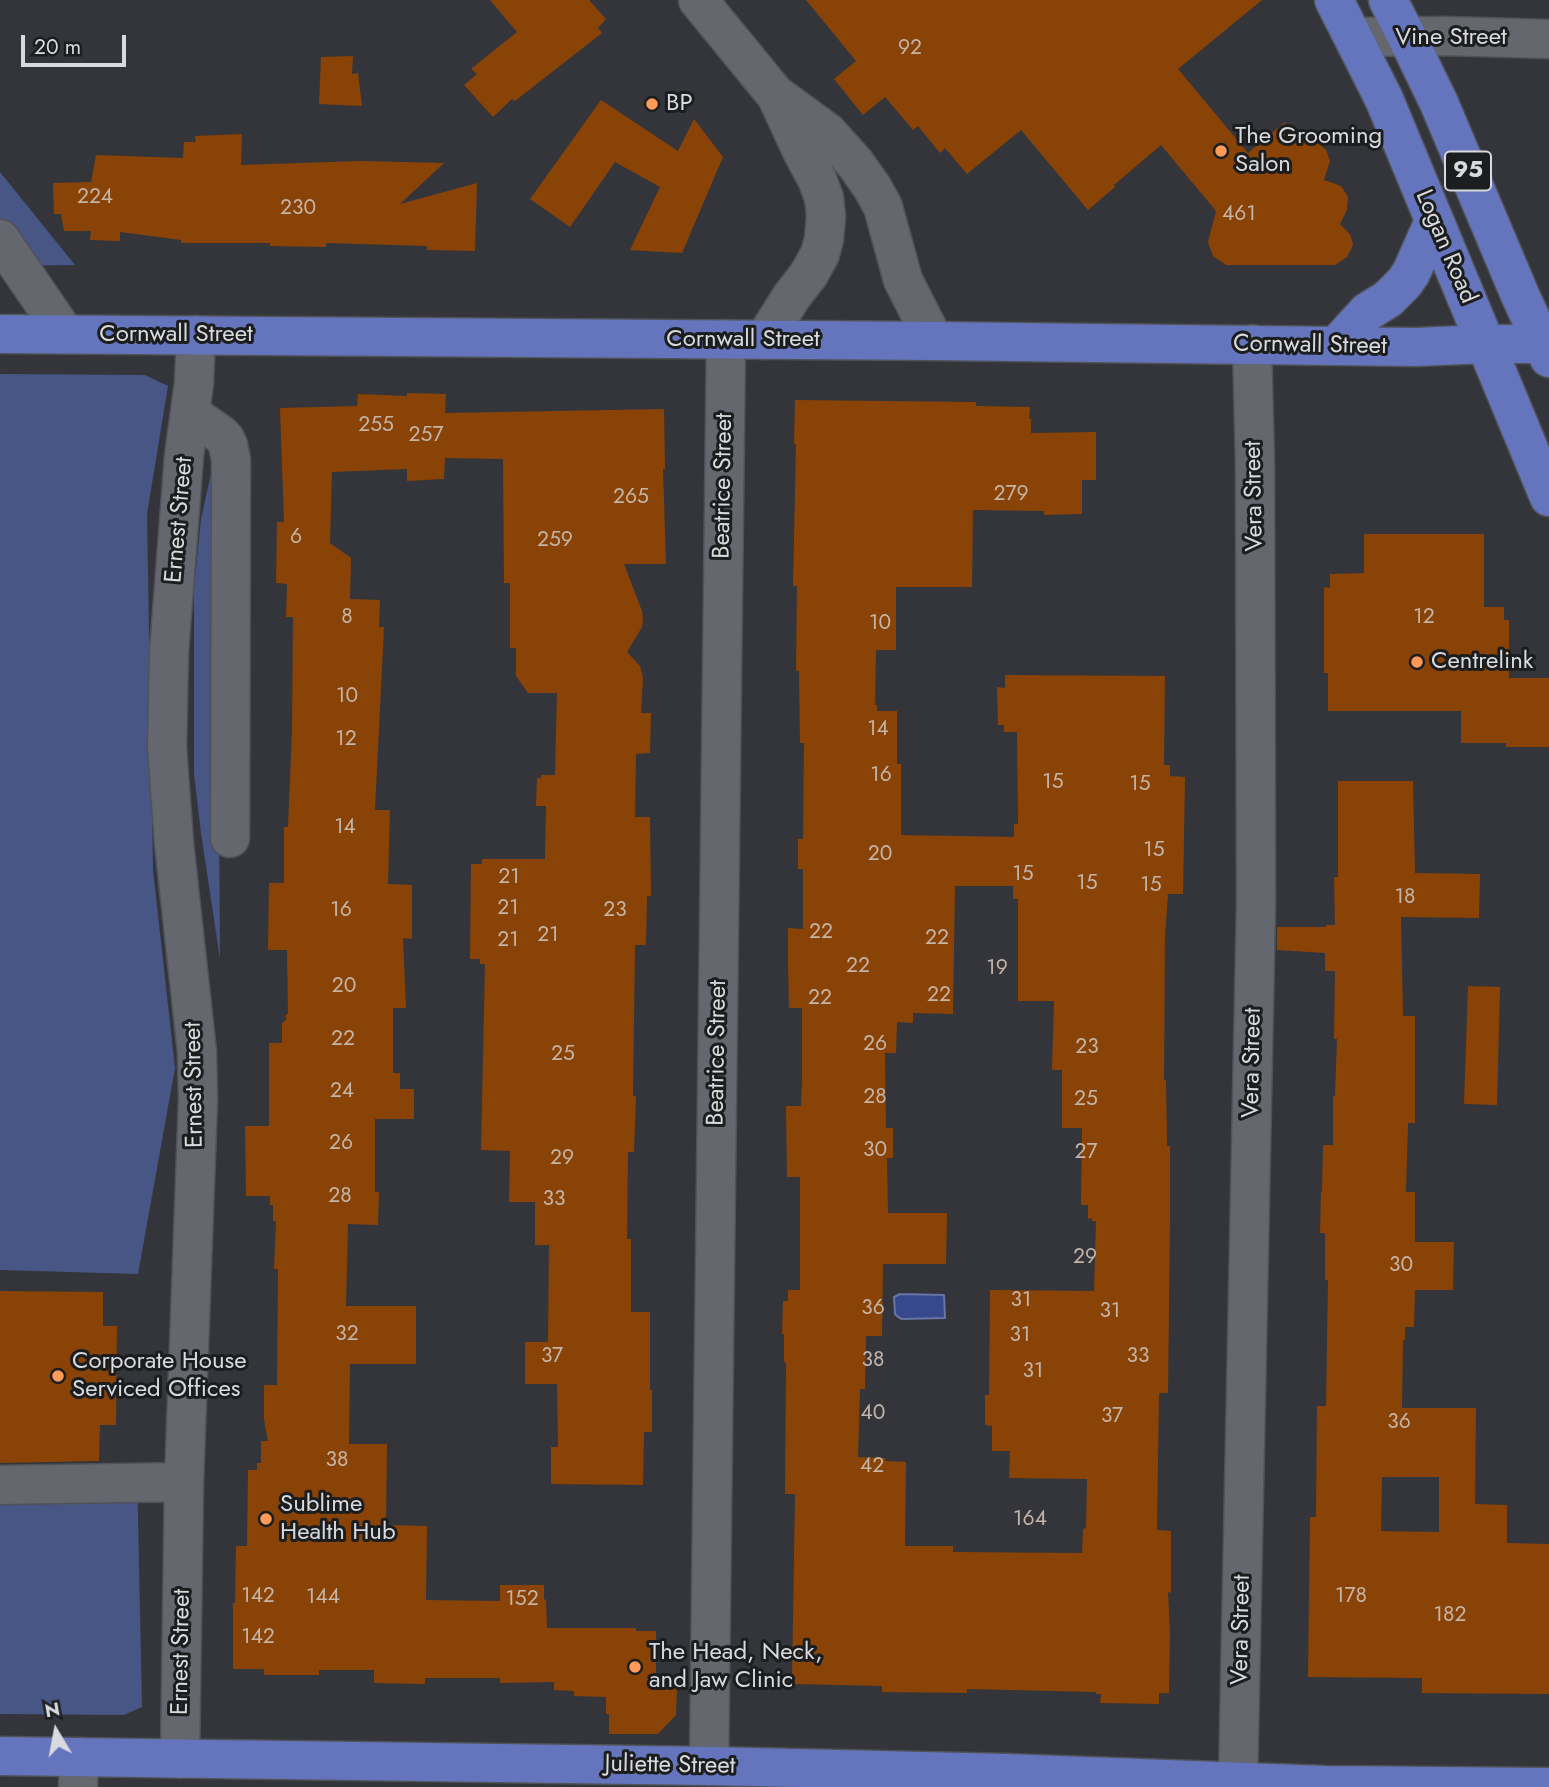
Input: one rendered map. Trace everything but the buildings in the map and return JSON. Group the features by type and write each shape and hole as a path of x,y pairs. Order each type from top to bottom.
{"main road":[{"name":"Logan Road","path":"1334,0 1384,99 1549,497"},
{"name":"Logan Road","path":"1388,0 1439,103 1520,295 1547,349"},
{"path":"1336,346 1367,312 1388,299 1404,283 1434,220"},
{"name":"Cornwall Street","path":"0,334 1252,344 1416,348 1485,344 1547,349"},
{"name":"Juliette Street","path":"0,1756 79,1772 180,1759 571,1776 709,1766 1069,1781 1549,1787"}],"street":[{"path":"698,0 775,94 824,198 827,216 820,254 764,340"},
{"name":"Vine Street","path":"1354,37 1549,39"},
{"path":"775,94 827,132 872,187 883,207 903,280 934,341"},
{"path":"0,239 65,334"},
{"name":"Ernest Street","path":"180,1759 184,1482 198,1100 197,1052 174,843 167,747 169,652 183,469 194,383 195,335"},
{"name":"Beatrice Street","path":"709,1766 726,340"},
{"name":"Vera Street","path":"1238,1782 1256,904 1255,464 1252,344"},
{"name":"Ernest Street","path":"190,413 225,439 231,460 230,838"},
{"path":"0,1485 184,1482"}],"shaded area":[{"path":"0,172 75,265 0,266"},
{"path":"0,374 145,375 168,386 147,514 153,870 175,1068 138,1274 0,1270"},
{"path":"215,455 220,959 194,774 194,589 201,519"},
{"path":"900,1294 944,1295 945,1318 898,1317 895,1314 894,1297"},
{"path":"0,1468 137,1469 142,1707 124,1715 0,1714"}],"place":[{"name":"BP","path":"652,104"},
{"name":"The Grooming Salon","path":"1221,151"},
{"name":"Centrelink","path":"1417,662"},
{"name":"Corporate House Serviced Offices","path":"58,1376"},
{"name":"Sublime Health Hub","path":"266,1519"},
{"name":"The Head, Neck, and Jaw Clinic","path":"635,1667"}]}
